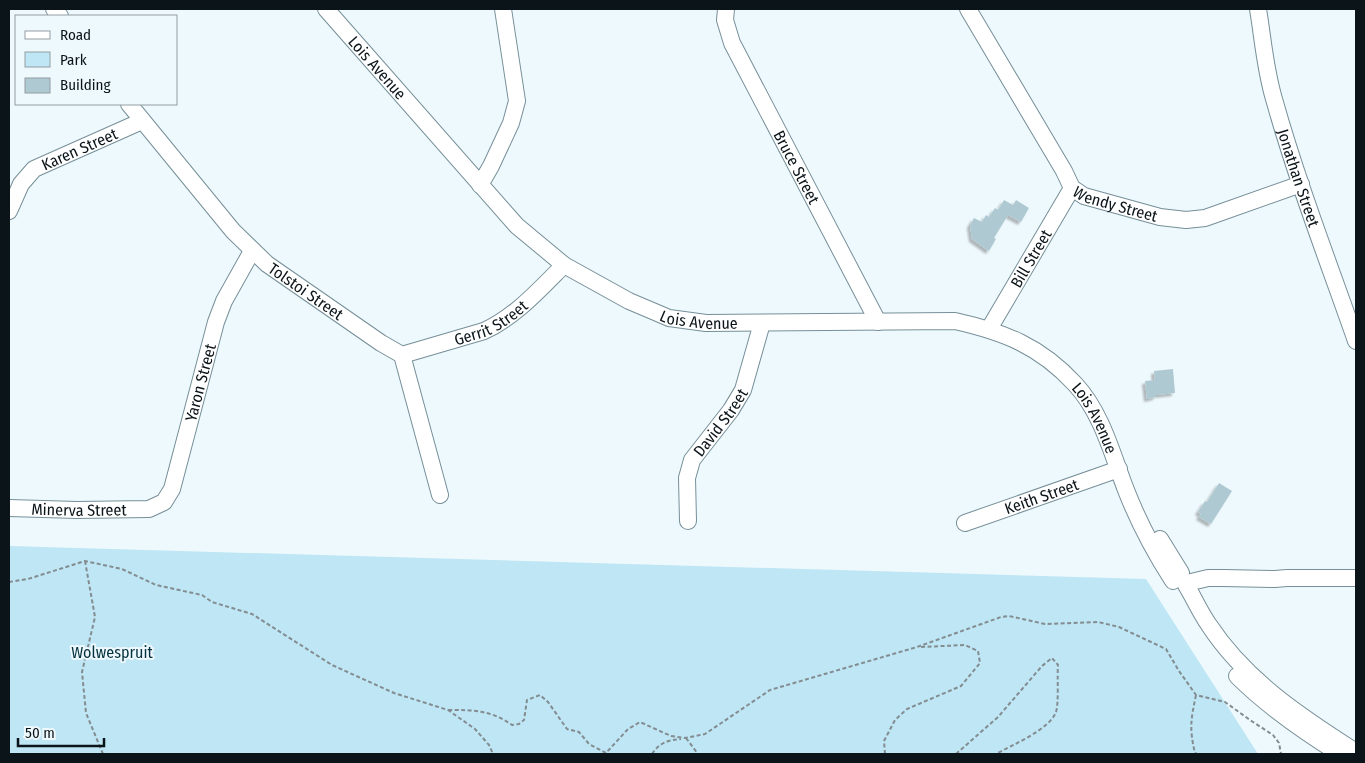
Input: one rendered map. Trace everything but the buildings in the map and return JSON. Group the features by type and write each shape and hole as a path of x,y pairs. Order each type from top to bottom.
{"street":[{"name":"Lois Avenue","path":"326,9 517,226 564,265 629,301 669,318 706,323 956,321 989,329 1035,350 1076,385 1092,408 1109,443 1120,472 1131,484 1141,500 1181,580 1210,626 1239,662 1290,708 1356,752"},
{"path":"480,185 511,123 517,101 503,9"},
{"name":"Bruce Street","path":"726,9 725,20 732,43 878,322"},
{"name":"Wendy Street","path":"968,9 1064,171 1072,188 1084,196 1160,217 1186,220 1205,218 1301,184"},
{"name":"Jonathan Street","path":"1258,9 1265,61 1274,98 1301,184 1356,341"},
{"name":"Tolstoi Street","path":"130,105 233,231 252,251 267,264 381,343 402,355"},
{"name":"Karen Street","path":"9,211 21,184 34,169 142,121"},
{"name":"Bill Street","path":"989,329 1072,188"},
{"name":"Yaron Street","path":"150,509 164,502 172,489 216,322 224,300 252,251"},
{"name":"Gerrit Street","path":"402,355 496,326 535,294 564,265"},
{"name":"David Street","path":"688,521 687,478 692,460 731,410 743,390 762,323"},
{"path":"402,355 440,494"},
{"name":"Keith Street","path":"965,523 1120,472"},
{"name":"Minerva Street","path":"9,508 77,510 150,509"},
{"path":"1181,580 1208,578 1356,578"},
{"name":"Lois Avenue","path":"1181,580 1181,599 1202,632 1233,671 1256,695 1275,710 1306,733 1340,754"}],"path":[{"path":"85,562 95,617 82,672 86,713 103,754"},
{"path":"9,582 28,579 85,562 122,569 156,584 190,591 202,595 212,602 252,614 332,665 394,693 448,710 476,710 500,716 512,725 519,724 524,720 527,700 540,695 548,702 567,729 579,732 589,744 606,753 628,729 640,722 671,736 686,738 698,754"},
{"path":"652,754 657,746 669,740 705,734 770,690 917,647 1001,616 1009,616 1045,624 1098,622 1119,627 1166,650 1196,695 1226,702 1274,735 1281,754"},
{"path":"884,754 884,742 895,720 908,709 961,686 980,662 978,651 965,644 917,647"},
{"path":"956,754 998,717 1042,666 1052,658 1058,665 1056,711 1050,721 1040,730 996,754"},
{"path":"1196,695 1190,724 1190,735 1196,754"},
{"path":"448,710 475,730 489,745 493,754"}],"green space":[{"name":"Wolwespruit","path":"9,546 1146,579 1258,754 9,754"}]}
